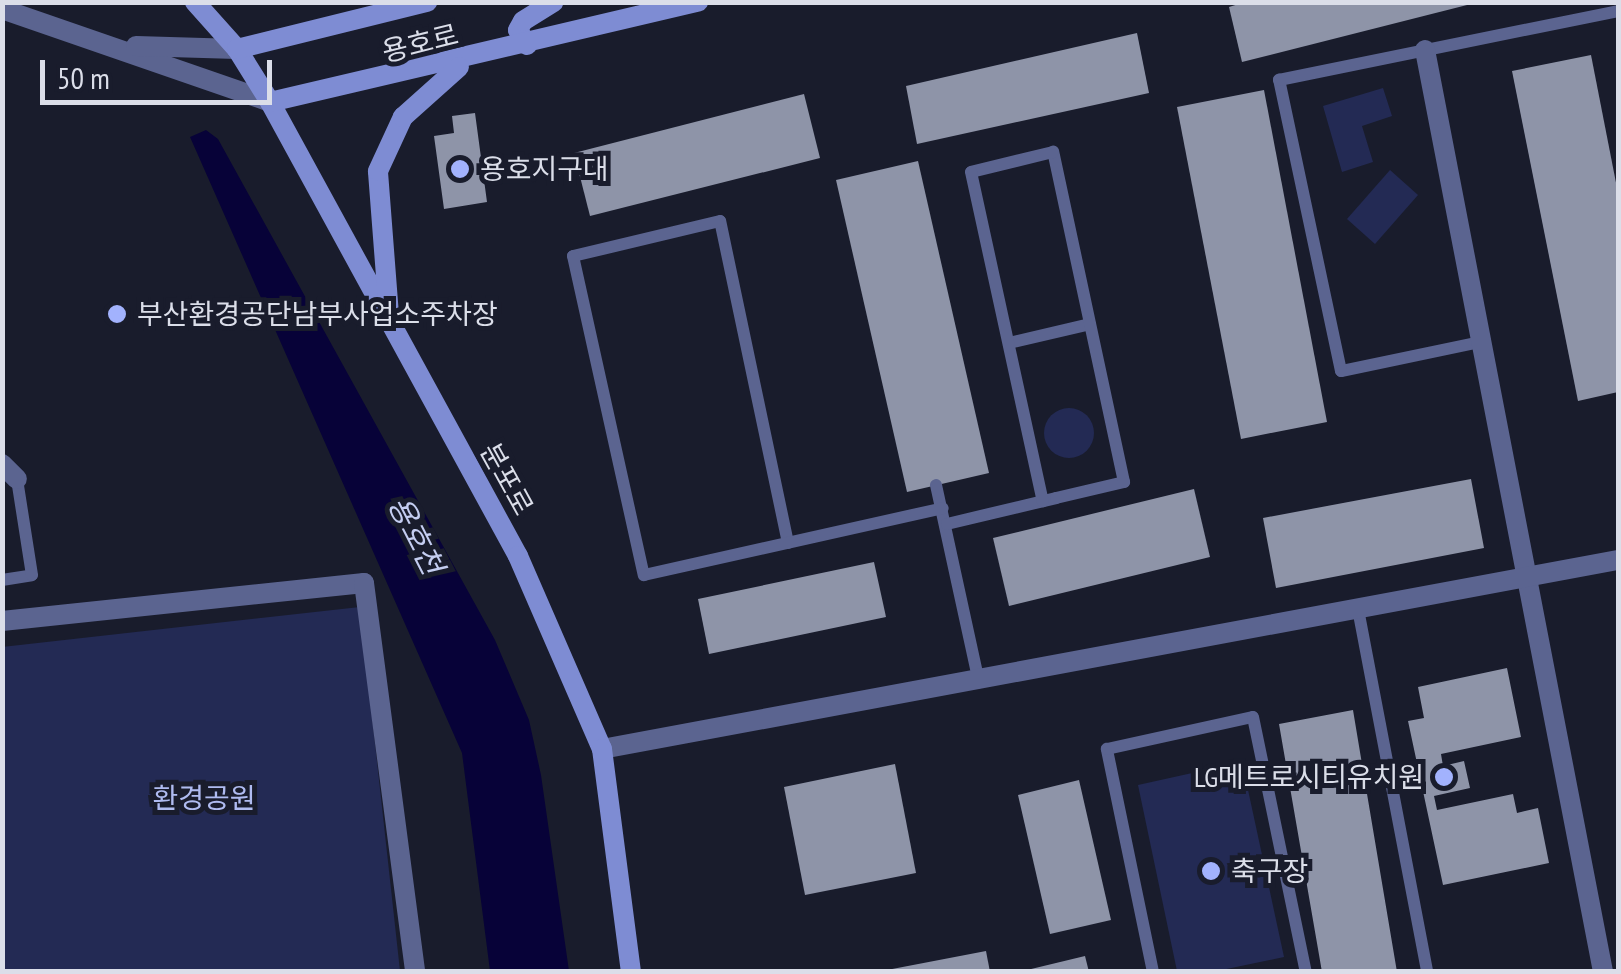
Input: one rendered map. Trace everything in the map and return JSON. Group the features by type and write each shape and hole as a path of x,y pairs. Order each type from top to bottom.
{"main road":[{"path":"195,2 238,49"},
{"name":"용호로","path":"238,49 427,2"},
{"path":"527,45 518,30 523,21 554,2"},
{"name":"용호로","path":"270,102 472,58 698,2"},
{"name":"분포로","path":"238,49 518,556 602,748 631,972"},
{"path":"390,322 378,170 403,117 472,58"}],"street":[{"path":"2,9 119,46 270,102"},
{"path":"119,46 238,49"},
{"path":"1426,50 1604,972"},
{"path":"602,748 979,682 1618,560"},
{"path":"2,621 364,583 415,972"}],"lane":[{"path":"1485,341 1340,371 1279,80 1618,12"},
{"path":"946,524 1044,501 1124,482 1052,152 971,172 1044,501"},
{"path":"788,543 720,221 573,256 644,575 788,543 943,508"},
{"path":"1009,343 1090,324"},
{"path":"2,580 32,575 10,472"},
{"path":"936,485 979,682"},
{"path":"1358,609 1427,972"},
{"path":"1152,972 1108,749 1253,718 1306,972"}],"green space":[{"path":"1383,88 1392,116 1362,126 1373,162 1342,172 1323,106"},
{"path":"1390,170 1418,195 1375,244 1347,219"},
{"path":"1069,408 1087,415 1094,433 1087,451 1069,458 1051,451 1044,433 1051,415"},
{"name":"환경공원","path":"360,607 400,971 3,971 2,647"},
{"name":"축구장","path":"1242,762 1284,957 1217,971 1177,971 1138,785"}],"water":[{"name":"용호천","path":"206,130 218,139 495,640 529,720 541,775 569,971 490,971 462,753 190,137"}],"building":[{"path":"1245,2 1471,4 1242,62 1229,7"},
{"path":"1137,33 1149,93 917,144 906,86"},
{"path":"1591,55 1618,193 1618,392 1578,401 1512,71"},
{"path":"1264,90 1327,422 1241,439 1177,107"},
{"path":"804,94 820,158 590,216 574,153"},
{"name":"용호지구대","path":"475,113 487,202 444,209 434,136 454,133 452,116"},
{"path":"918,161 989,473 907,492 836,180"},
{"path":"1471,479 1484,548 1276,588 1263,518"},
{"path":"1194,489 1210,557 1009,606 993,538"},
{"path":"874,562 886,617 709,654 698,599"},
{"name":"LG메트로시티유치원","path":"1507,668 1521,737 1441,754 1443,766 1464,761 1470,788 1434,796 1437,810 1513,794 1517,813 1538,808 1549,863 1443,885 1408,721 1424,718 1418,687"},
{"path":"1353,710 1397,972 1322,972 1279,724"},
{"path":"895,764 916,873 805,895 784,787"},
{"path":"1079,780 1111,920 1050,934 1018,795"},
{"path":"986,951 990,972 887,972 887,970"},
{"path":"1085,956 1089,972 1027,972 1027,970"}],"place":[{"name":"용호지구대","path":"460,169"},
{"name":"부산환경공단남부사업소주차장","path":"117,314"},
{"name":"LG메트로시티유치원","path":"1444,777"},
{"name":"축구장","path":"1211,871"}]}
